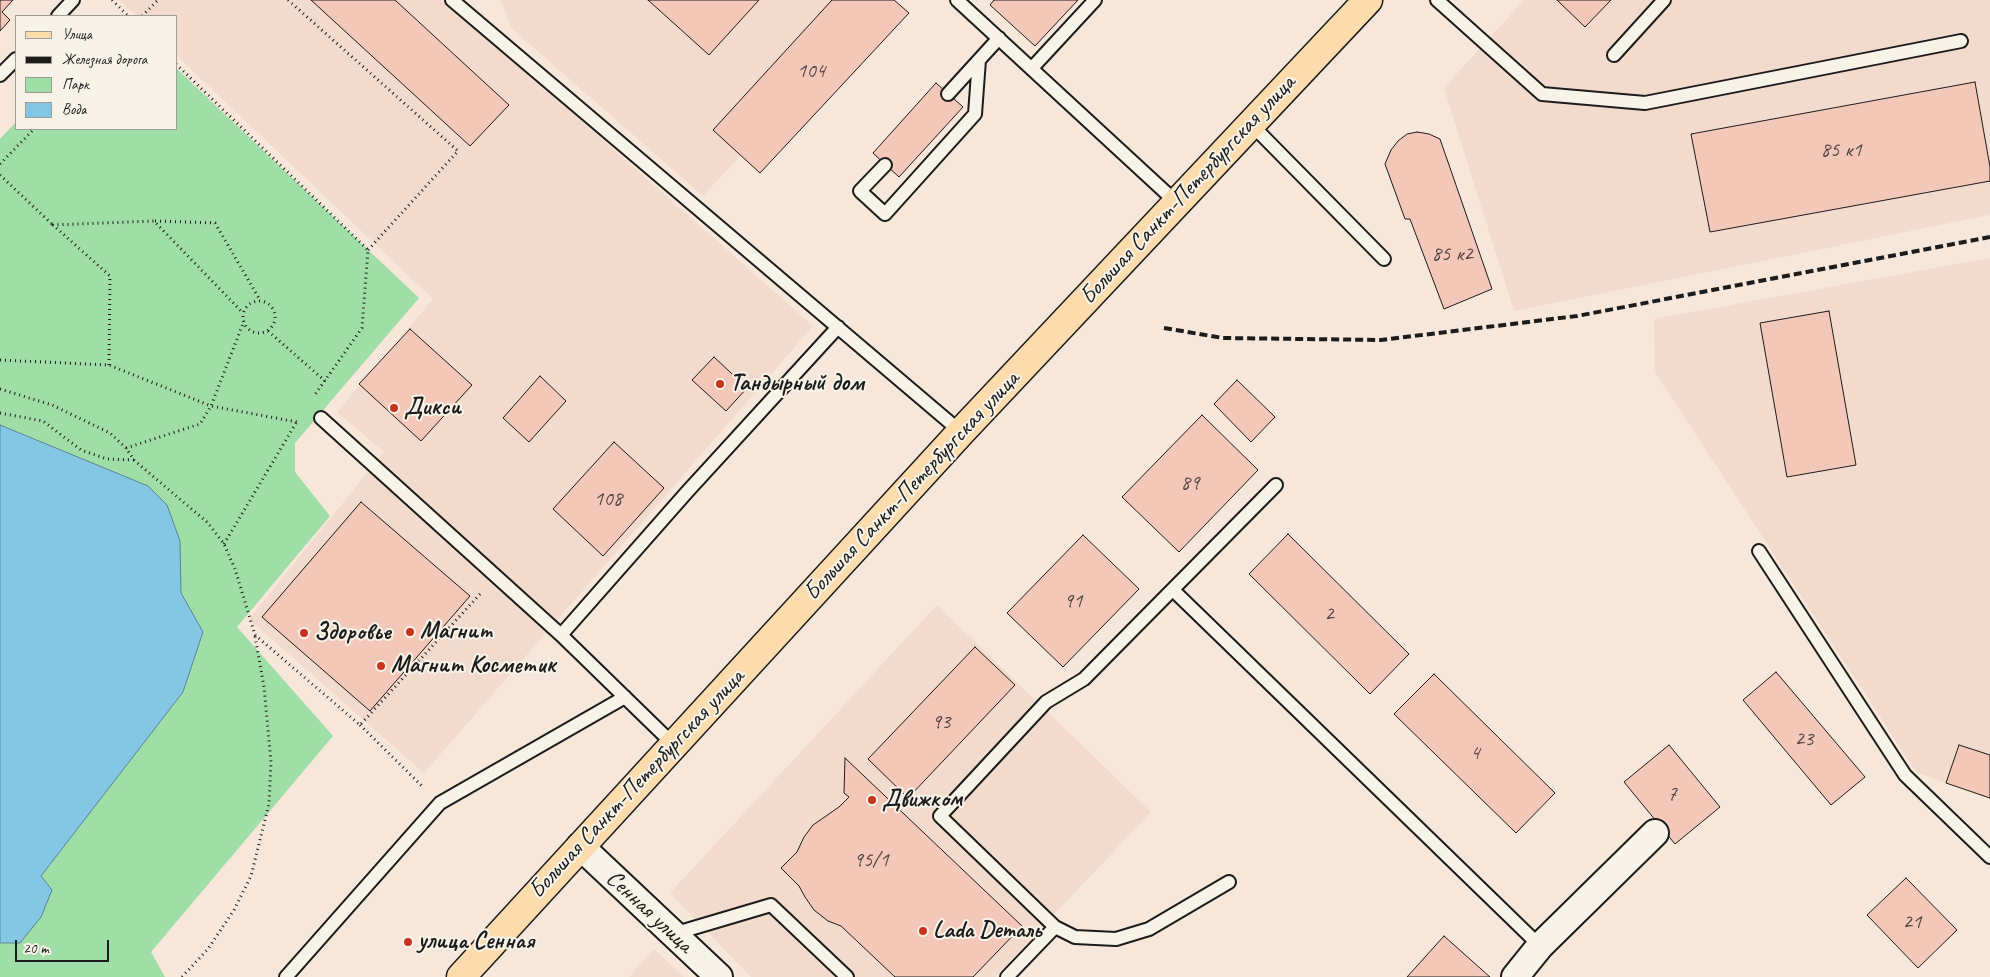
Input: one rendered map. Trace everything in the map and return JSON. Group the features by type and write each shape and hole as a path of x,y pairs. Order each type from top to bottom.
{"main road":[{"name":"Большая Санкт-Петербургская улица","path":"460,977 961,432 1368,0"}],"street":[{"path":"1515,977 1540,946 1655,833"},
{"name":"Сенная улица","path":"580,846 719,977"}],"lane":[{"path":"59,15 73,0"},
{"path":"452,0 961,432"},
{"path":"957,0 1176,202"},
{"path":"1032,68 1095,0"},
{"path":"1437,0 1542,94 1645,103 1961,41"},
{"path":"1614,55 1664,0"},
{"path":"948,94 999,38"},
{"path":"0,75 15,60"},
{"path":"885,165 860,191 885,214 975,114 979,60"},
{"path":"1250,124 1384,259"},
{"path":"561,635 688,492 838,328"},
{"path":"321,418 561,635 673,744"},
{"path":"1228,882 1149,929 1116,940 1075,937 1055,927 940,816 1046,702 1084,679 1276,484"},
{"path":"1759,551 1905,775 1990,857"},
{"path":"1173,590 1540,946"},
{"path":"286,977 440,803 625,697"},
{"path":"673,934 771,905 847,977"},
{"path":"1008,977 1055,927"}],"path":[{"path":"112,0 127,15"},
{"path":"143,15 158,0"},
{"path":"224,544 302,413 362,328 368,250 458,152 288,0"},
{"path":"178,66 368,250"},
{"path":"0,164 33,130"},
{"path":"0,175 110,276 109,365"},
{"path":"53,225 154,221 215,223 260,300"},
{"path":"154,221 243,313"},
{"path":"268,331 275,318 274,309 267,302 260,300 252,302 243,313 244,321 248,328 255,332 268,331 325,381"},
{"path":"126,448 200,424 211,406 244,321"},
{"path":"0,360 109,365 211,406 297,422"},
{"path":"0,389 52,405 110,433 126,448 134,460 208,523 224,544 236,569 255,635 264,687 271,762 267,813 251,876 234,910 208,949 182,977"},
{"path":"0,413 43,421 81,450 107,459 134,460"},
{"path":"302,413 321,418"},
{"path":"360,725 497,576"},
{"path":"255,635 360,725 440,803"}],"shaded area":[{"path":"119,0 445,0 813,326 424,773 249,619 384,452 337,412 433,299 178,57 178,15 135,15"},
{"path":"501,0 886,0 703,196 511,28"},
{"path":"1524,0 1990,0 1990,215 1514,311 1444,88"},
{"path":"1990,258 1990,799 1916,772 1655,372 1654,319"},
{"path":"937,605 1151,812 995,977 751,977 670,893"},
{"path":"654,949 684,977 629,977"}],"green space":[{"path":"178,70 419,298 295,443 295,472 330,516 237,627 333,736 151,952 165,977 0,977 0,139 15,123 15,130 178,130"}],"water":[{"path":"0,425 148,486 167,505 180,541 181,593 203,632 183,692 41,876 52,890 41,917 20,943 0,943"}],"building":[{"path":"0,0 13,0 2,12 10,20 0,31"},
{"path":"311,0 395,0 509,105 470,146"},
{"path":"648,0 759,0 709,55"},
{"path":"832,0 894,0 909,13 760,173 713,130"},
{"path":"994,0 1078,0 1035,46 990,5"},
{"path":"1557,0 1611,0 1585,27"},
{"path":"1975,82 1990,167 1990,181 1710,232 1691,134"},
{"path":"936,83 963,107 899,177 873,153"},
{"path":"1417,132 1429,134 1440,139 1492,289 1444,309 1410,219 1405,219 1385,164 1391,150 1398,141 1407,134"},
{"path":"1829,311 1856,465 1787,477 1760,323"},
{"path":"410,329 472,385 421,441 359,384"},
{"name":"Тандырный дом","path":"714,357 747,388 726,411 692,380"},
{"path":"540,376 566,401 529,442 503,418"},
{"path":"1237,380 1275,417 1251,442 1214,404"},
{"path":"1202,415 1258,470 1179,552 1122,497"},
{"path":"614,442 664,488 603,556 553,509"},
{"path":"361,502 470,596 370,711 262,617"},
{"path":"1288,534 1409,654 1370,694 1249,574"},
{"path":"1083,535 1139,589 1063,667 1007,613"},
{"path":"975,647 1015,685 908,798 868,759"},
{"path":"1776,672 1865,777 1831,805 1743,700"},
{"path":"1434,674 1555,793 1516,833 1394,714"},
{"path":"1669,745 1720,807 1675,844 1624,782"},
{"path":"1959,745 1990,755 1990,798 1946,783"},
{"path":"845,758 1022,926 973,977 895,977 841,926 828,921 814,910 799,886 781,868 797,852 804,837 813,825 839,807 849,797 844,793"},
{"path":"1906,878 1957,930 1918,968 1867,915"},
{"path":"1444,936 1490,977 1407,977"}],"railway":[{"path":"1164,328 1223,338 1381,340 1577,316 1990,237"}],"place":[{"name":"Тандырный дом","path":"720,384"},
{"name":"Дикси","path":"394,408"},
{"name":"Магнит","path":"410,632"},
{"name":"Здоровье","path":"304,633"},
{"name":"Магнит Косметик","path":"381,666"},
{"name":"Движком","path":"872,800"},
{"name":"Lada Dеталь","path":"923,931"},
{"name":"улица Сенная","path":"408,942"}]}
